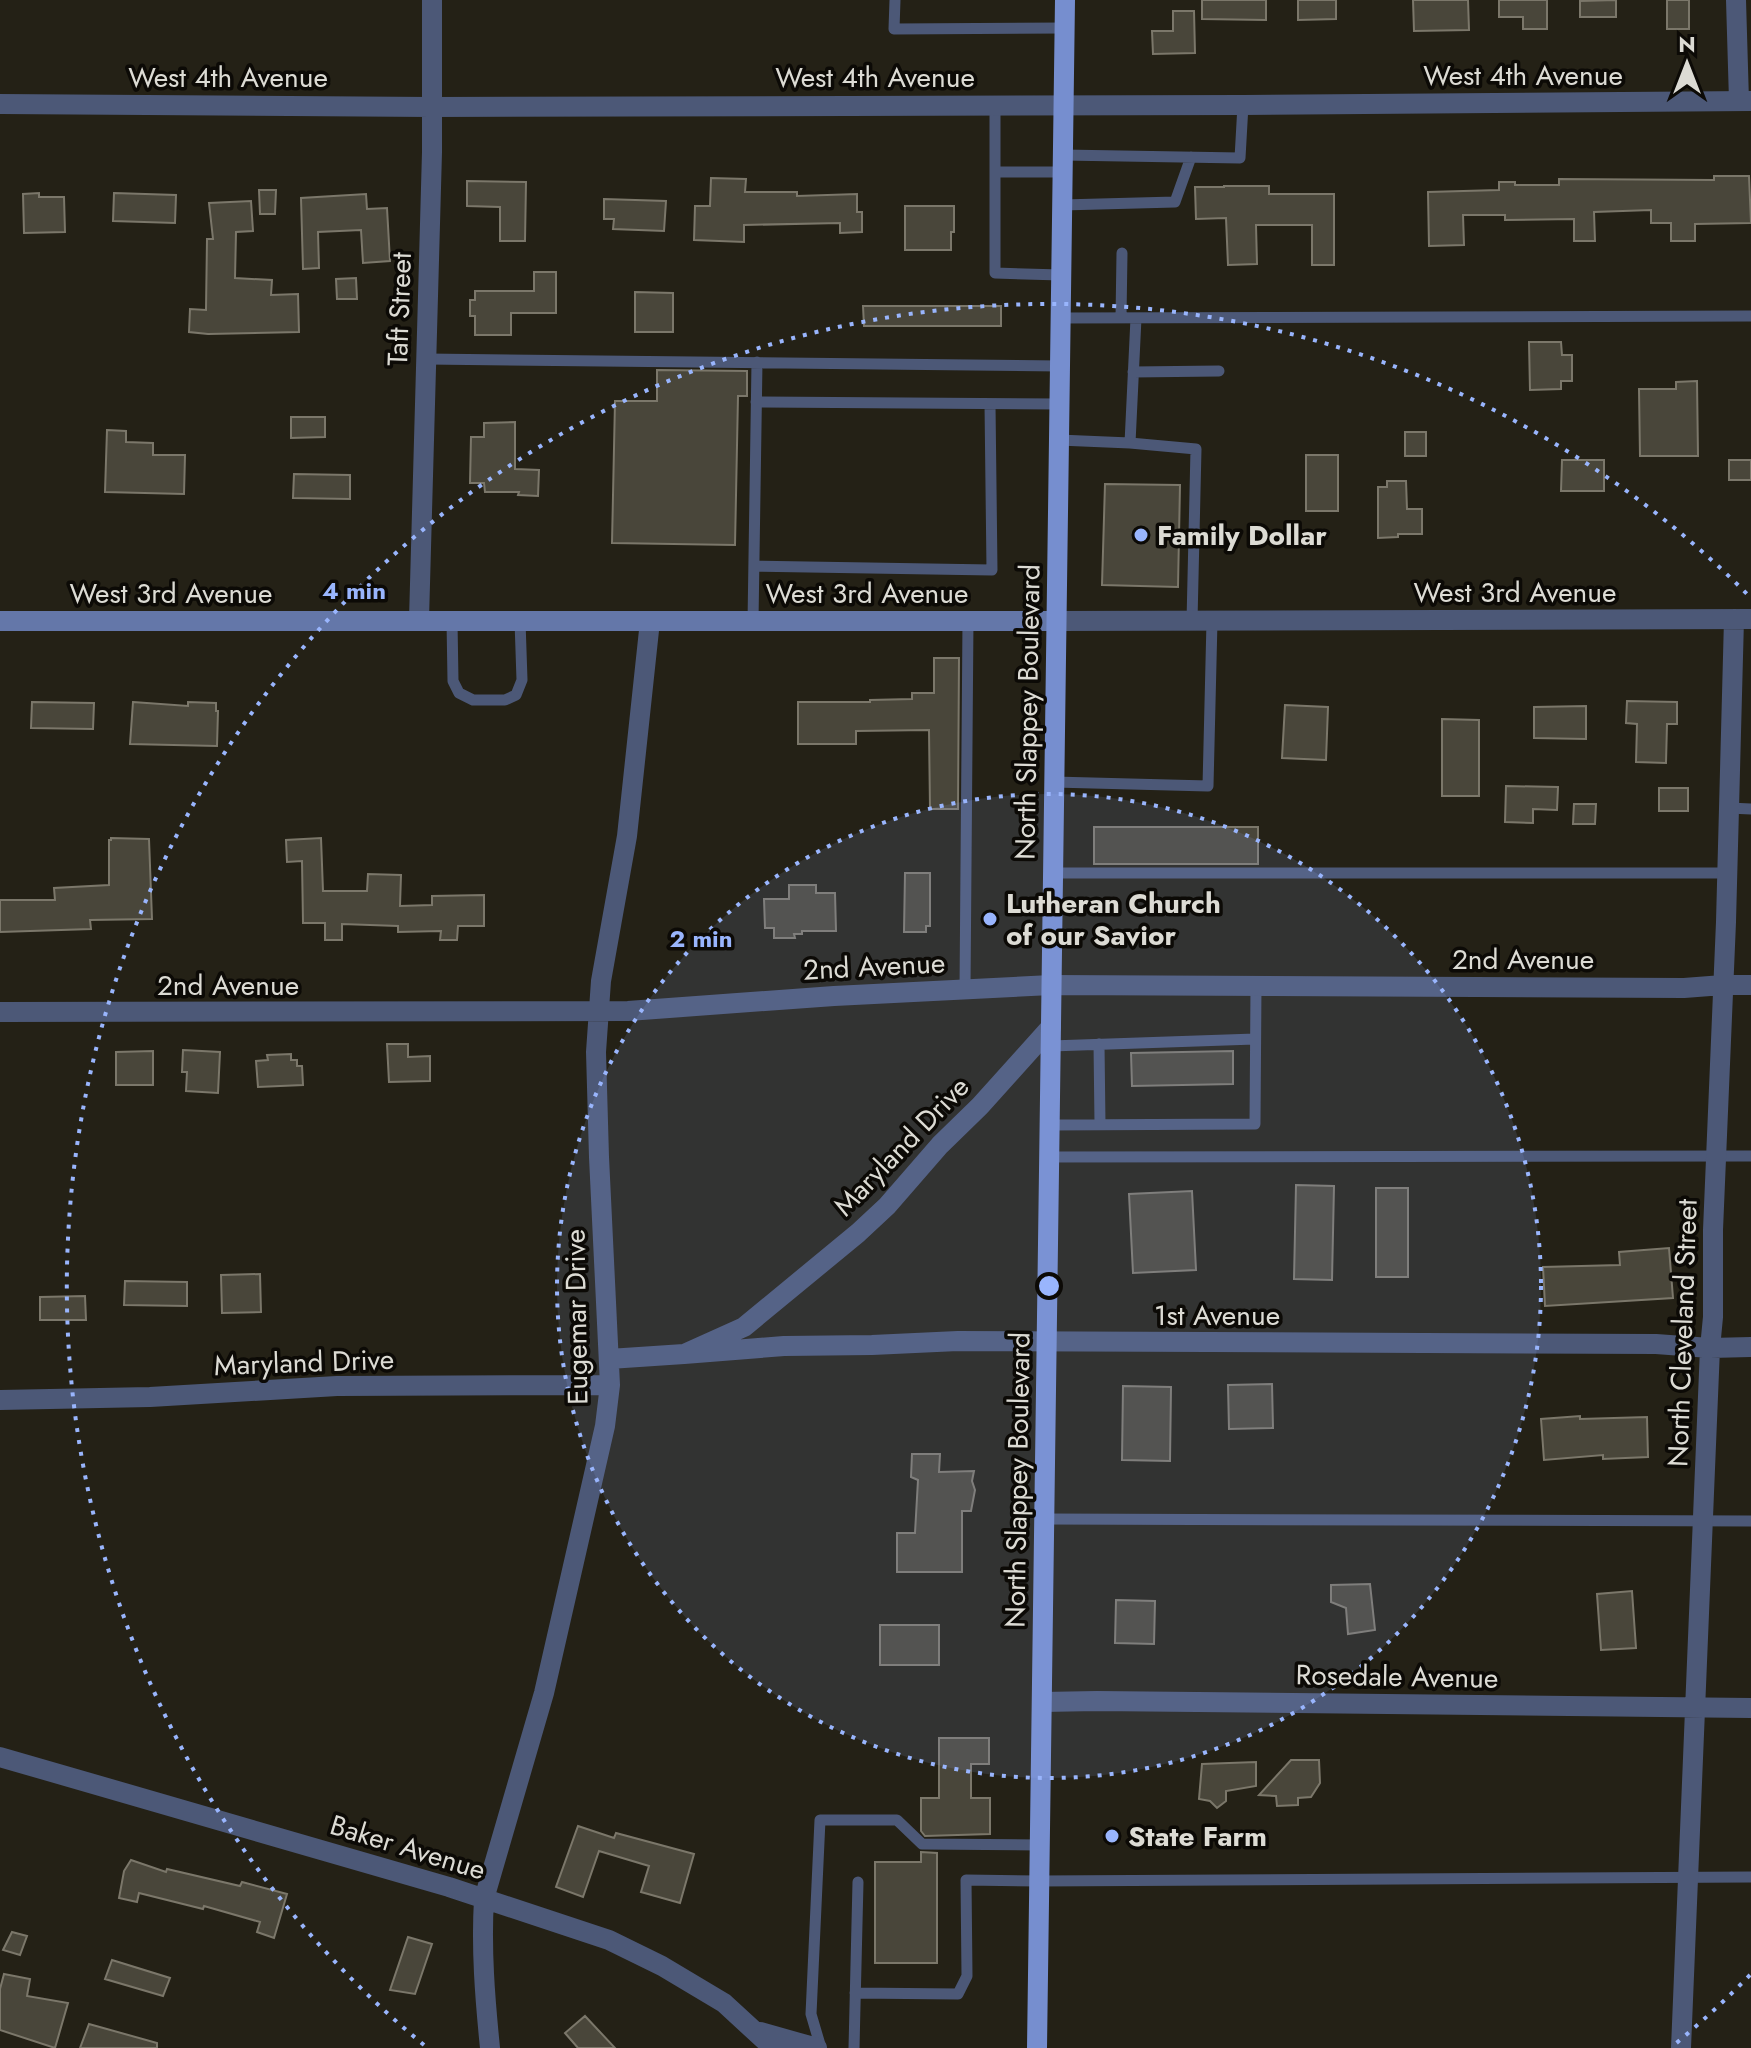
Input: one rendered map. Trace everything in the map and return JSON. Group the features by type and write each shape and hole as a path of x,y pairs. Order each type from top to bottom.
{"main road":[{"name":"North Slappey Boulevard","path":"1037,2048 1065,0"}],"street":[{"name":"Taft Street","path":"419,620 432,152 432,0"},
{"path":"1736,0 1745,101"},
{"name":"West 4th Avenue","path":"0,104 431,107 1745,101"},
{"name":"West 3rd Avenue","path":"0,621 1743,619"},
{"name":"North Cleveland Street","path":"1681,2048 1713,1317 1713,1230 1729,808 1743,619"},
{"name":"Eugemar Drive","path":"490,2048 483,1946 484,1899 544,1693 605,1426 610,1385 596,1052 601,981 627,836 650,621"},
{"name":"2nd Avenue","path":"0,1012 628,1011 1051,985 1684,988 1751,985"},
{"name":"Maryland Drive","path":"609,1359 684,1354 744,1327 887,1206 940,1145 1051,1036"},
{"name":"1st Avenue","path":"684,1354 784,1346 958,1341 1751,1347"},
{"name":"Maryland Drive","path":"0,1400 150,1397 337,1386 610,1385"},
{"name":"Rosedale Avenue","path":"1042,1702 1751,1708"},
{"name":"Baker Avenue","path":"0,1757 420,1878 609,1940 662,1966 724,2003 773,2048"},
{"path":"754,2030 819,2048"}],"lane":[{"path":"895,0 894,29 1065,28"},
{"path":"995,104 995,273 1061,275"},
{"path":"995,172 1063,163 1240,158 1243,105"},
{"path":"1062,205 1175,202 1191,157"},
{"path":"1121,318 1122,253"},
{"path":"1060,318 1751,316"},
{"path":"1130,443 1136,318"},
{"path":"426,359 1060,366"},
{"path":"753,622 757,362"},
{"path":"1133,372 1219,371"},
{"path":"756,402 1059,404"},
{"path":"754,566 992,570 990,404"},
{"path":"1054,782 1208,786 1196,449 1059,440"},
{"path":"965,989 968,620"},
{"path":"452,621 453,681 459,693 473,700 505,700 516,695 522,680 520,621"},
{"path":"1729,808 1751,809"},
{"path":"1053,873 1727,873"},
{"path":"1049,1125 1255,1124 1256,986"},
{"path":"1051,1036 1099,1044 1255,1039"},
{"path":"1099,1044 1100,1124"},
{"path":"1049,1157 1751,1156"},
{"path":"1044,1519 1751,1521"},
{"path":"819,2048 811,2014 820,1820 897,1820 922,1844 1039,1845"},
{"path":"855,1993 958,1994 967,1976 966,1880 1751,1877"},
{"path":"854,2048 858,1882"}],"building":[{"path":"1202,0 1266,0 1266,20 1202,19"},
{"path":"1298,0 1336,0 1336,19 1298,20"},
{"path":"1413,0 1468,0 1469,30 1414,31"},
{"path":"1499,0 1547,0 1547,29 1523,29 1523,17 1499,17"},
{"path":"1616,0 1616,17 1580,17 1580,1"},
{"path":"1667,0 1689,0 1689,29 1667,29"},
{"path":"1173,11 1194,11 1195,53 1153,54 1152,31 1173,31"},
{"path":"1714,176 1749,176 1751,223 1695,224 1695,241 1671,241 1671,223 1651,223 1651,210 1594,212 1595,241 1574,241 1574,219 1505,220 1505,215 1463,215 1464,245 1429,246 1428,192 1499,190 1499,182 1559,185 1559,179 1714,180"},
{"path":"711,178 746,179 745,192 797,192 797,196 857,194 857,212 862,212 862,232 840,233 840,223 744,225 744,242 694,240 695,206 710,206"},
{"path":"467,181 526,182 525,241 500,241 500,207 467,206"},
{"path":"1269,186 1269,194 1334,194 1334,265 1312,265 1312,225 1256,225 1257,264 1228,265 1226,218 1196,219 1195,187"},
{"path":"259,190 276,190 275,214 260,214"},
{"path":"39,193 39,197 64,197 65,232 24,233 23,194"},
{"path":"114,193 176,195 175,223 113,221"},
{"path":"366,194 367,209 387,208 390,261 363,263 361,230 318,232 319,268 303,269 301,198"},
{"path":"604,199 666,201 664,231 613,229 614,219 604,219"},
{"path":"251,201 253,231 236,232 235,278 272,280 271,295 298,294 299,332 189,332 190,309 206,310 207,239 213,239 209,203"},
{"path":"905,206 954,206 951,250 905,250"},
{"path":"534,272 556,272 556,313 511,313 511,335 475,335 475,316 470,316 470,300 475,300 475,291 534,291"},
{"path":"356,278 357,299 337,299 336,279"},
{"path":"635,292 673,293 673,332 635,332"},
{"path":"863,306 1001,306 1001,326 864,326"},
{"path":"1529,342 1561,342 1562,355 1572,355 1572,381 1561,381 1561,389 1530,390"},
{"path":"657,370 747,371 747,396 738,396 735,545 612,543 615,401 657,401"},
{"path":"1697,381 1698,456 1640,456 1639,389 1676,389 1676,382"},
{"path":"291,417 325,417 325,437 291,438"},
{"path":"515,422 515,469 539,470 538,496 518,495 519,492 485,492 484,483 470,483 471,437 484,437 484,423"},
{"path":"107,430 126,431 126,442 153,443 153,455 185,455 184,494 105,492"},
{"path":"1405,432 1426,432 1426,456 1405,456"},
{"path":"1306,455 1338,455 1338,511 1306,511"},
{"path":"1562,460 1604,460 1604,491 1561,491"},
{"path":"1729,460 1751,460 1751,480 1729,480"},
{"path":"294,474 350,475 350,499 293,498"},
{"path":"1387,481 1406,481 1407,509 1422,509 1422,534 1378,538 1378,487 1387,487"},
{"name":"Family Dollar","path":"1105,484 1180,485 1178,587 1102,585"},
{"path":"934,658 959,658 958,809 930,809 929,730 856,731 856,744 798,744 798,702 870,702 912,699 912,693 934,693"},
{"path":"1627,701 1677,702 1677,724 1667,724 1666,763 1636,762 1637,724 1626,723"},
{"path":"32,702 94,703 93,729 31,728"},
{"path":"133,702 188,706 188,702 216,703 217,746 130,744"},
{"path":"1285,705 1328,707 1326,760 1282,758"},
{"path":"1586,706 1586,739 1534,738 1534,707"},
{"path":"1442,719 1479,720 1479,796 1442,796"},
{"path":"1506,786 1558,787 1557,810 1533,809 1533,823 1505,822"},
{"path":"1659,788 1688,788 1688,811 1659,811"},
{"path":"1574,804 1596,804 1595,824 1573,824"},
{"path":"1094,827 1258,827 1258,864 1094,864"},
{"path":"111,838 149,839 152,919 90,920 91,929 0,932 0,900 55,900 54,888 109,885"},
{"path":"321,838 323,891 367,891 368,874 401,875 400,906 432,905 432,896 484,895 484,926 458,926 457,940 440,940 441,931 398,932 398,926 342,924 342,940 325,940 325,923 303,923 302,861 287,862 286,840"},
{"path":"905,873 930,873 930,926 926,926 926,932 904,932"},
{"path":"789,885 816,885 816,893 835,893 836,931 802,931 802,934 794,934 795,938 774,938 774,928 765,928 764,899 789,899"},
{"path":"387,1044 408,1044 408,1057 430,1056 430,1081 389,1082"},
{"path":"183,1050 220,1052 218,1093 186,1091 187,1072 182,1072"},
{"path":"153,1051 153,1085 116,1085 116,1052"},
{"path":"1233,1051 1233,1084 1132,1086 1131,1053"},
{"path":"291,1054 291,1060 297,1060 297,1066 302,1066 303,1085 258,1087 256,1061 268,1060 267,1055"},
{"path":"1296,1185 1334,1186 1332,1280 1294,1279"},
{"path":"1376,1188 1408,1188 1408,1277 1376,1277"},
{"path":"1192,1191 1196,1270 1133,1273 1129,1194"},
{"path":"1669,1248 1673,1298 1545,1306 1543,1267 1620,1265 1619,1252"},
{"path":"260,1274 261,1312 222,1313 221,1275"},
{"path":"125,1281 187,1282 187,1306 124,1305"},
{"path":"85,1296 86,1320 40,1320 40,1297"},
{"path":"1272,1384 1273,1428 1229,1429 1228,1385"},
{"path":"1123,1386 1171,1387 1170,1461 1122,1460"},
{"path":"1580,1416 1580,1419 1647,1417 1648,1457 1603,1459 1603,1455 1544,1460 1541,1419"},
{"path":"912,1454 940,1454 939,1472 974,1471 972,1481 975,1490 971,1511 962,1511 962,1572 897,1572 897,1533 915,1533 918,1480 911,1477"},
{"path":"1370,1584 1375,1630 1348,1634 1346,1608 1331,1602 1331,1585"},
{"path":"1632,1591 1636,1648 1601,1650 1597,1594"},
{"path":"1116,1600 1155,1601 1154,1644 1115,1643"},
{"path":"880,1625 939,1625 939,1665 880,1665"},
{"path":"939,1738 989,1738 989,1764 971,1764 971,1798 990,1798 990,1834 925,1836 921,1831 921,1798 939,1798"},
{"path":"1291,1760 1319,1760 1320,1783 1311,1797 1298,1798 1298,1805 1277,1806 1276,1796 1259,1795"},
{"path":"1256,1762 1256,1786 1226,1791 1226,1801 1217,1808 1210,1801 1199,1799 1202,1764"},
{"path":"578,1826 614,1838 616,1833 694,1854 680,1903 641,1892 649,1866 599,1851 583,1897 556,1887"},
{"path":"921,1852 937,1853 937,1963 875,1963 875,1862 921,1862"},
{"path":"131,1860 166,1872 167,1869 240,1886 242,1882 287,1894 274,1938 257,1932 260,1922 204,1906 203,1909 139,1893 137,1902 119,1898 124,1871"},
{"path":"12,1932 27,1936 20,1955 3,1950"},
{"path":"408,1937 432,1944 415,1994 390,1990"},
{"path":"112,1960 170,1978 163,1996 105,1979"},
{"path":"4,1974 30,1979 27,1996 68,2003 55,2048 0,2030 0,1989"},
{"path":"585,2016 615,2048 578,2048 565,2033"},
{"path":"89,2024 157,2043 157,2048 80,2048"}],"place":[{"name":"Family Dollar","path":"1141,535"},
{"name":"Lutheran Church of our Savior","path":"990,919"},
{"name":"State Farm","path":"1112,1836"}]}
